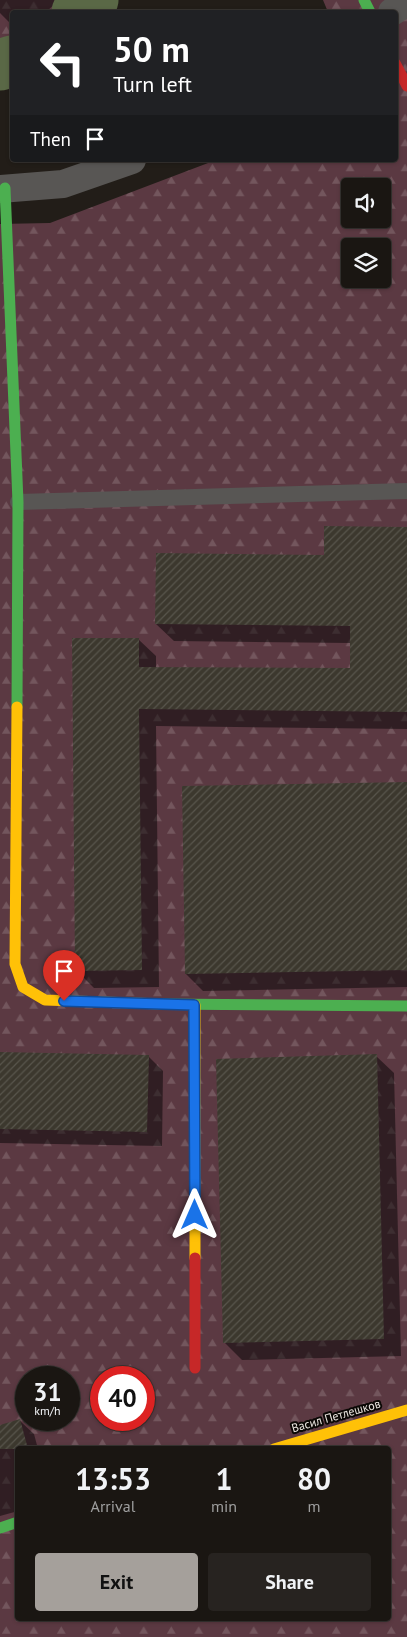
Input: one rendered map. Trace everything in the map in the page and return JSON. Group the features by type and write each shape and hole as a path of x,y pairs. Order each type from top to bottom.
{"street":[{"path":"395,10 407,2"},
{"path":"398,68 407,86"},
{"path":"126,162 62,184 2,189 8,430 18,502 15,964 23,987 45,1000 194,1005 407,1006"},
{"path":"194,1005 195,1368"},
{"name":"Васил Петлешков","path":"284,1446 407,1410"},
{"path":"0,1528 15,1523"}],"lane":[{"path":"18,502 407,491"}],"green space":[{"path":"0,0 109,0 96,10 10,10 10,74 0,82"},
{"path":"323,0 407,0 407,1637 0,1637 0,224 50,223 211,162 398,162 398,10 327,10"}],"building":[{"path":"324,526 407,527 407,712 139,709 142,970 75,971 72,638 139,638 139,667 350,668 350,626 155,624 156,553 324,555"},
{"path":"407,782 407,970 185,974 182,786"},
{"path":"0,1052 149,1055 147,1132 0,1129"},
{"path":"377,1054 384,1339 223,1343 216,1059"},
{"path":"15,1420 15,1431 23,1431 27,1446 15,1446 15,1449 0,1449 0,1425"}],"waterway":[{"path":"80,10 93,0"},
{"path":"0,65 10,62"}],"traffic: fast":[{"path":"364,0 369,10"},
{"path":"5,188 18,502 17,707"},
{"path":"162,1004 407,1006"},
{"path":"0,1528 15,1523"}],"traffic: slow":[{"path":"17,707 15,964 23,987 45,1000 162,1004"},
{"path":"195,1005 195,1258"},
{"path":"284,1446 407,1410"}],"traffic: jam":[{"path":"398,69 407,86"},
{"path":"195,1258 195,1368"}],"route":[{"path":"64,1001 194,1005 195,1215"}]}
